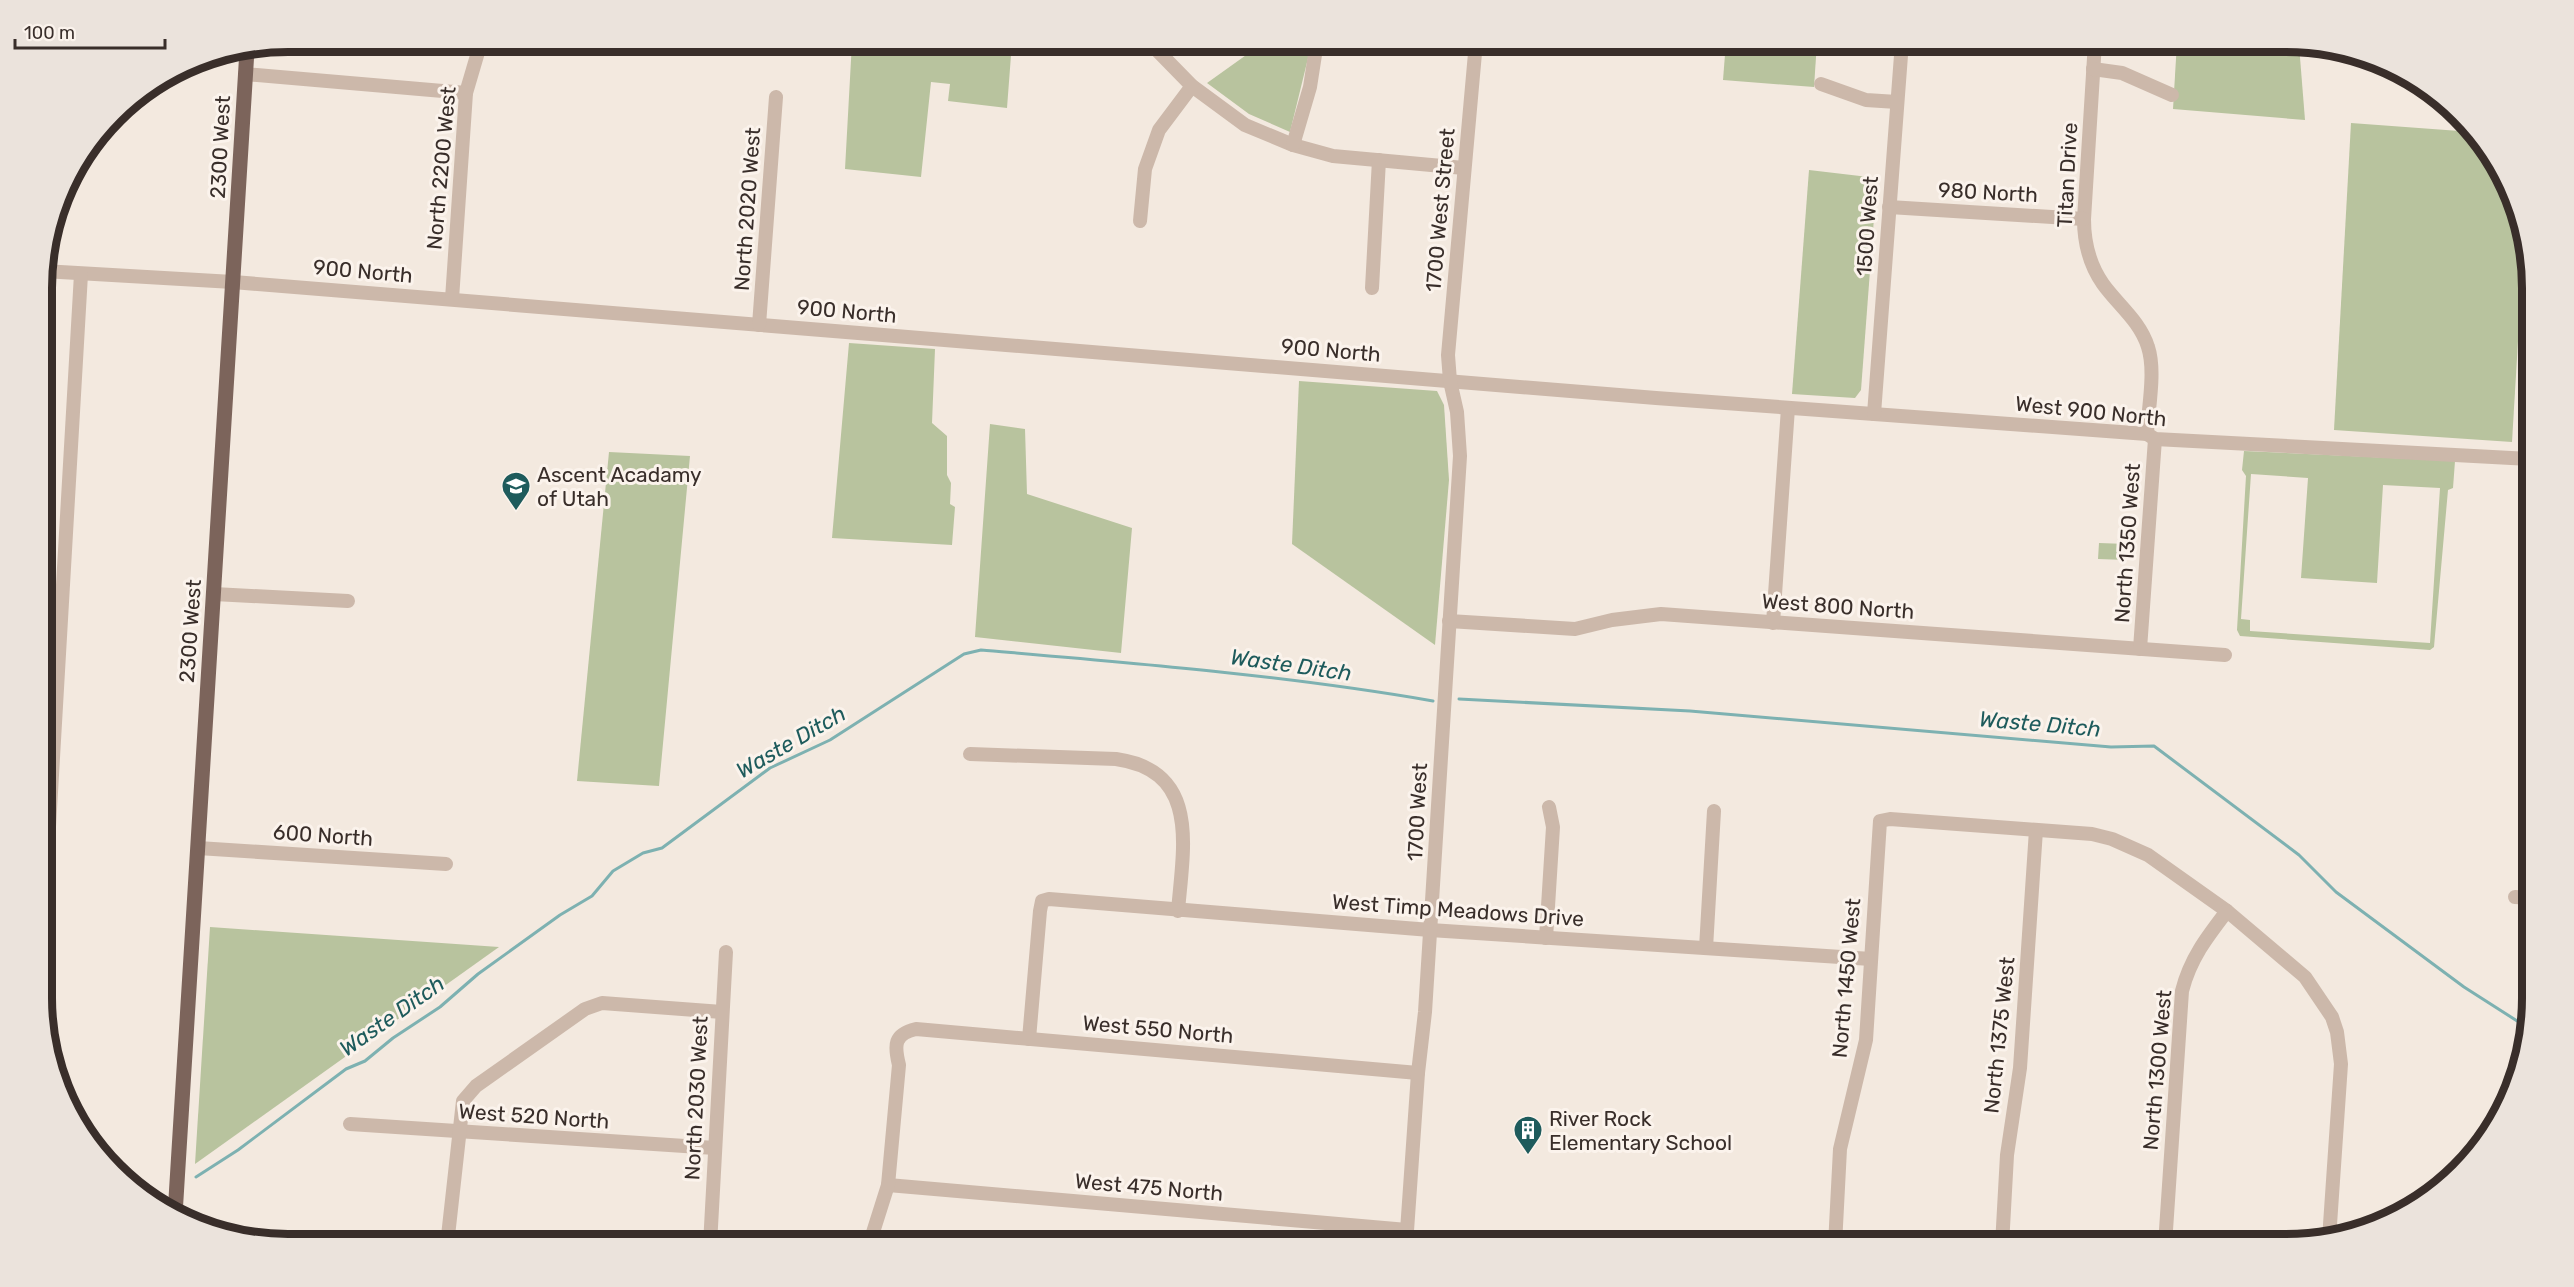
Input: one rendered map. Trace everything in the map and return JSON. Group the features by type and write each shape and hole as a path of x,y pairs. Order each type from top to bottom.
{"main road":[{"name":"2300 West","path":"176,1205 246,57"}],"street":[{"name":"North 2200 West","path":"452,299 465,93 478,52"},
{"path":"1159,52 1192,86 1245,125 1293,145 1334,156 1464,168"},
{"path":"1293,145 1310,87 1315,52"},
{"name":"1700 West Street","path":"1450,381 1448,355 1475,52"},
{"name":"1500 West","path":"1874,414 1901,52"},
{"name":"Titan Drive","path":"2094,52 2084,219 2086,245 2095,272 2142,331 2149,347 2151,437"},
{"path":"2093,69 2122,73 2172,95"},
{"path":"245,74 465,93"},
{"path":"1821,84 1866,100 1897,102"},
{"path":"1140,221 1145,169 1159,130 1192,86"},
{"name":"North 2020 West","path":"759,325 776,97"},
{"path":"1372,288 1379,160"},
{"name":"980 North","path":"1889,207 2084,219"},
{"name":"900 North","path":"53,272 233,282 452,299 465,302 1647,397"},
{"path":"52,711 81,273"},
{"name":"1700 West","path":"1407,1234 1418,1073 1425,1012 1460,456 1457,412 1450,381"},
{"name":"West 900 North","path":"1647,397 2151,437 2522,459"},
{"path":"1773,623 1788,408"},
{"name":"North 1350 West","path":"2140,649 2151,437"},
{"path":"213,594 348,601"},
{"name":"West 800 North","path":"1449,621 1575,629 1612,620 1661,614 2225,655"},
{"path":"970,754 1116,759 1144,766 1164,780 1178,803 1183,827 1178,911"},
{"path":"1546,938 1553,827 1549,807"},
{"path":"1706,948 1714,811"},
{"name":"North 1450 West","path":"1836,1234 1840,1149 1865,1046 1880,821 1890,819 2036,831"},
{"path":"2036,831 2092,834 2130,846 2148,855 2227,911 2306,977 2324,1002 2337,1032 2341,1064 2330,1230"},
{"name":"North 1375 West","path":"2003,1234 2007,1155 2020,1068 2036,831"},
{"name":"600 North","path":"198,848 446,864"},
{"path":"2515,897 2522,897"},
{"name":"West Timp Meadows Drive","path":"1029,1039 1042,901 1049,899 1430,930 1871,959"},
{"name":"North 1300 West","path":"2166,1234 2182,991 2188,969 2199,948 2227,911"},
{"name":"North 2030 West","path":"711,1234 726,952"},
{"path":"448,1234 463,1101 476,1086 585,1009 602,1003 722,1012"},
{"name":"West 550 North","path":"888,1185 899,1065 896,1051 898,1039 906,1032 916,1029 1418,1073"},
{"name":"West 520 North","path":"350,1124 715,1148"},
{"path":"872,1234 888,1185"},
{"name":"West 475 North","path":"888,1185 1407,1230"}],"green space":[{"path":"851,52 1011,52 1007,108 948,101 950,84 931,82 921,177 845,169"},
{"path":"1310,52 1290,132 1249,114 1207,83 1249,53"},
{"path":"1725,52 1816,52 1814,87 1723,80"},
{"path":"2176,52 2300,53 2305,120 2173,109"},
{"path":"2351,123 2461,131 2482,158 2504,198 2517,243 2522,282 2512,442 2334,430"},
{"path":"1809,170 1877,178 1861,390 1855,398 1792,394"},
{"path":"849,343 935,349 932,423 947,436 947,475 951,483 950,504 955,507 952,545 832,538"},
{"path":"1299,381 1437,391 1444,405 1449,480 1435,645 1292,544"},
{"path":"990,424 1025,429 1027,494 1132,528 1121,653 975,637"},
{"path":"2244,451 2455,461 2453,488 2448,490 2434,647 2430,650 2240,636 2237,630 2246,476 2242,470","holes":["2251,474 2308,478 2301,578 2377,583 2383,485 2440,488 2430,643 2250,631 2250,620 2241,619"]},
{"path":"609,452 690,456 659,786 577,781"},
{"path":"2099,543 2127,544 2126,560 2098,559"},
{"path":"210,927 499,947 195,1164"}],"waterway":[{"name":"Waste Ditch","path":"196,1177 238,1150 346,1069 365,1061 393,1038 440,1007 478,974 560,915 592,896 613,871 643,853 662,848 770,768 830,740 964,654 981,650 1207,671 1320,684 1433,701"},
{"name":"Waste Ditch","path":"1459,699 1690,711 2111,747 2154,746 2299,855 2336,892 2464,987 2520,1023"}],"place":[{"name":"Ascent Acadamy of Utah","path":"516,512"},
{"name":"River Rock Elementary School","path":"1528,1156"}]}
